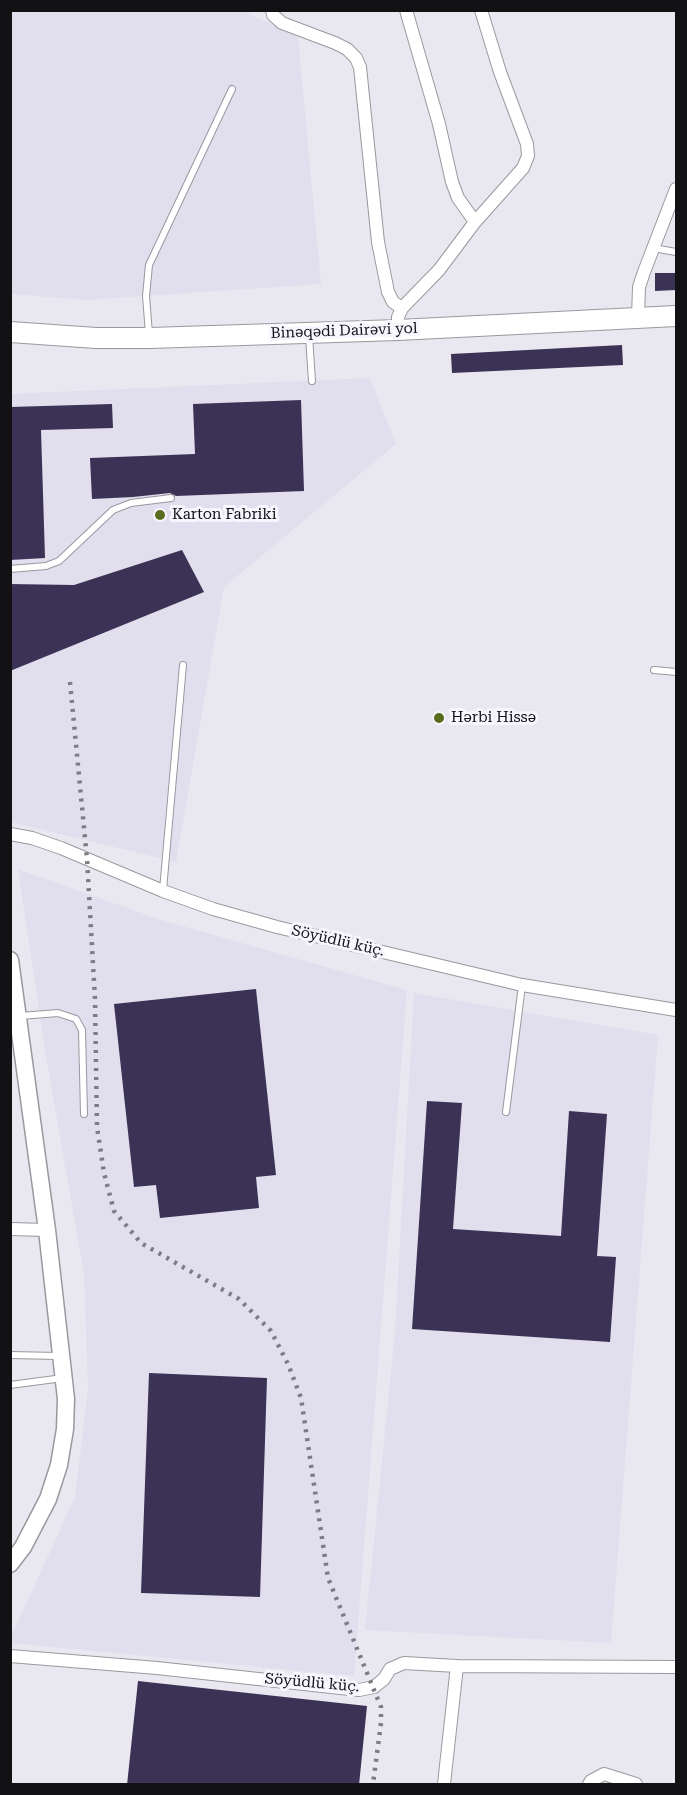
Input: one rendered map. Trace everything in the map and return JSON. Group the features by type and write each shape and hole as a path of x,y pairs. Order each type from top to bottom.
{"main road":[{"name":"Binəqədi Dairəvi yol","path":"10,332 96,338 150,338 398,330 676,316"}],"street":[{"path":"272,10 273,15 282,23 347,49 356,58 360,67 378,242 387,292 393,302 402,308"},
{"path":"406,10 439,124 452,182 458,198 475,222"},
{"path":"398,330 398,317 402,308 440,270 475,222 523,168 528,156 481,10"},
{"path":"638,318 639,287 676,189"},
{"name":"Söyüdlü küç.","path":"10,834 32,838 61,848 163,891 213,909 277,927 522,985 676,1010"},
{"path":"10,960 15,1016 47,1230 62,1356 65,1429 59,1465 44,1507 23,1547 10,1564"},
{"path":"10,1230 47,1230"},
{"name":"Söyüdlü küç.","path":"10,1656 157,1668 359,1690 374,1687 384,1679 390,1669 404,1663 457,1666 676,1666"},
{"path":"444,1785 457,1666"},
{"path":"589,1785 591,1781 604,1774 636,1785"}],"lane":[{"path":"150,338 146,296 149,265 232,89"},
{"path":"653,248 676,252"},
{"path":"309,333 312,381"},
{"path":"10,569 46,566 59,561 113,510 131,503 171,498"},
{"path":"163,891 183,665"},
{"path":"654,670 676,672"},
{"path":"506,1112 522,985"},
{"path":"15,1016 58,1013 76,1019 82,1030 84,1114"},
{"path":"10,1355 62,1356"},
{"path":"10,1384 64,1378"}],"shaded area":[{"path":"10,11 249,11 249,14 298,37 321,284 86,300 11,294"},
{"name":"Karton Fabriki","path":"370,378 396,444 224,587 176,862 11,822 10,394"},
{"path":"18,869 161,920 407,990 354,1676 11,1643 11,1637 75,1497 88,1389 84,1275 45,1050"},
{"path":"414,993 658,1035 611,1643 365,1630 395,1331"}],"building":[{"path":"655,273 676,273 676,290 655,291"},
{"path":"622,345 623,365 452,373 451,354"},
{"path":"301,400 304,491 176,496 170,493 92,499 90,458 195,454 193,404"},
{"path":"112,404 113,428 41,430 45,558 10,560 10,407"},
{"path":"182,550 204,592 10,671 10,584 74,585"},
{"path":"256,989 276,1175 256,1177 259,1208 160,1218 156,1185 134,1187 114,1004"},
{"path":"427,1101 462,1103 453,1229 561,1236 569,1111 607,1114 597,1256 616,1257 610,1342 412,1329"},
{"path":"149,1373 267,1378 260,1597 141,1593"},
{"path":"138,1681 367,1706 359,1785 127,1785"}],"railway":[{"path":"70,682 87,859 95,999 97,1127 104,1173 114,1211 141,1243 239,1299 271,1331 288,1364 301,1398 328,1578 381,1707 373,1784"}],"place":[{"name":"Karton Fabriki","path":"160,515"},
{"name":"Hərbi Hissə","path":"439,718"}]}
